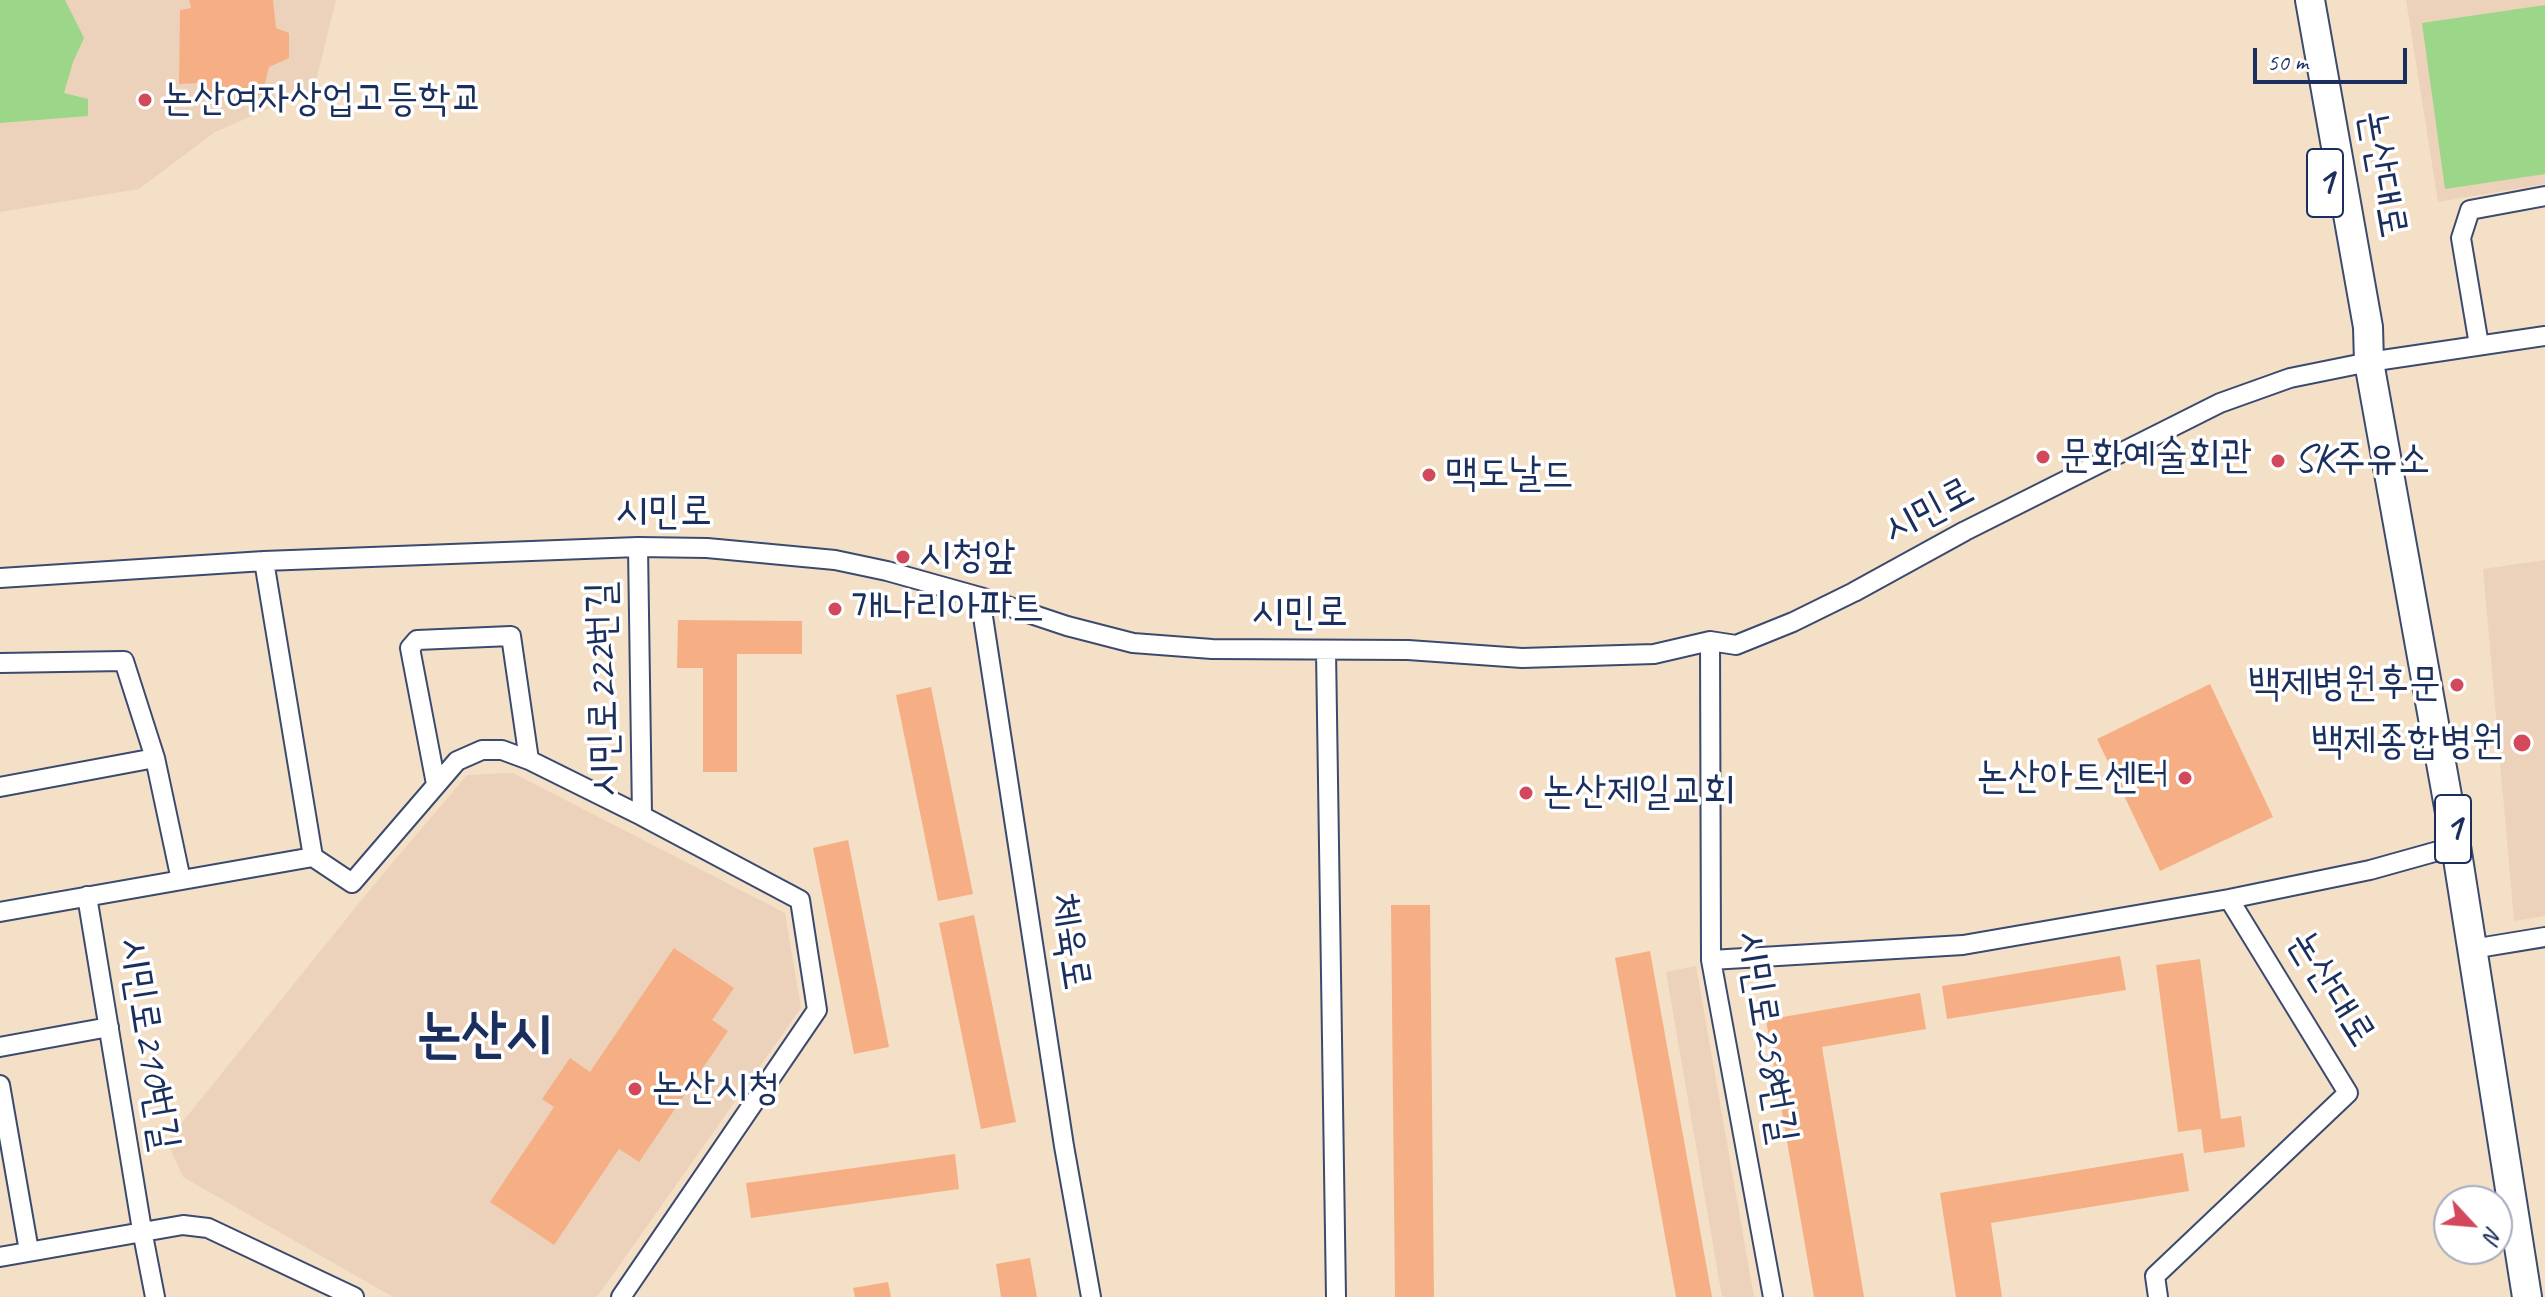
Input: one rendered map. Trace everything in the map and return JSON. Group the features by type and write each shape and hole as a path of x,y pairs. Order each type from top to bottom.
{"main road":[{"name":"논산대로","path":"2291,0 2352,329 2369,362"},
{"name":"논산대로","path":"2310,0 2368,327 2369,362 2456,846 2527,1297"}],"street":[{"path":"2479,345 2461,238 2470,210 2545,196"},
{"name":"시민로","path":"0,578 264,561 638,547 707,548 835,560 887,571 1133,643 1212,649 1408,650 1522,658 1654,654 1710,641 1736,645 1793,622 1965,531 2220,403 2290,378 2369,362 2545,336"},
{"name":"시민로222번길","path":"621,1297 817,1010 800,900 642,816 638,547"},
{"path":"264,561 313,857 352,883 457,761 482,750 502,750 529,760 642,816"},
{"name":"체육로","path":"980,597 1064,1146 1091,1297"},
{"path":"436,784 410,648 417,640 511,636 529,760"},
{"name":"시민로258번길","path":"1710,641 1711,960 1773,1297"},
{"path":"1326,651 1336,1297"},
{"path":"0,663 124,661 155,758 181,880"},
{"path":"0,787 155,758"},
{"name":"논산대로","path":"2158,1297 2155,1276 2348,1093 2229,899 2370,870 2456,846"},
{"name":"시민로210번길","path":"155,1297 87,896 313,857"},
{"path":"0,912 87,896"},
{"path":"1711,960 1963,945 2229,899"},
{"path":"2472,949 2545,937"},
{"path":"0,1047 109,1027"},
{"path":"0,1085 29,1251"},
{"path":"0,1257 183,1225 208,1228 349,1295"},
{"path":"319,1297 349,1295"}],"shaded area":[{"name":"논산여자상업고등학교","path":"0,0 336,0 314,89 215,132 139,189 0,212"},
{"path":"2406,0 2545,0 2545,184 2438,202"},
{"name":"백제종합병원","path":"2545,560 2545,916 2514,921 2483,569"},
{"path":"513,773 785,913 801,1008 597,1297 393,1297 183,1177 167,1141 372,887 467,775"},
{"path":"1696,966 1754,1297 1722,1297 1666,972"}],"green space":[{"path":"0,0 65,0 84,38 64,93 88,99 88,116 0,123"},
{"path":"2545,5 2545,174 2445,189 2422,23"}],"building":[{"path":"189,0 273,0 276,28 289,33 289,58 269,67 262,95 197,96 199,83 179,84 180,10 191,8"},
{"path":"678,620 802,621 802,654 737,654 737,772 703,772 703,668 677,668"},
{"name":"논산아트센터","path":"2210,684 2273,817 2160,871 2097,739"},
{"path":"931,687 973,894 938,901 896,695"},
{"path":"848,840 889,1047 854,1054 813,848"},
{"path":"1391,905 1430,905 1434,1297 1395,1297"},
{"path":"974,915 1016,1122 981,1129 939,923"},
{"name":"논산시청","path":"674,948 734,988 712,1020 728,1031 639,1162 619,1149 554,1245 490,1202 554,1107 542,1099 570,1058 590,1072"},
{"path":"1650,951 1712,1297 1676,1297 1615,958"},
{"path":"2120,956 2126,990 1947,1019 1942,986"},
{"path":"2200,959 2221,1119 2241,1116 2245,1147 2204,1153 2201,1129 2178,1132 2156,965"},
{"path":"1920,993 1926,1029 1822,1047 1864,1297 1814,1297 1766,1020"},
{"path":"2183,1153 2189,1191 1991,1223 2002,1297 1956,1297 1940,1193"},
{"path":"955,1154 959,1189 751,1218 746,1183"},
{"path":"1030,1258 1037,1297 1001,1297 996,1264"},
{"path":"888,1282 891,1297 855,1297 853,1288"}],"place":[{"name":"논산여자상업고등학교","path":"145,100"},
{"name":"문화예술회관","path":"2043,457"},
{"name":"SK주유소","path":"2278,461"},
{"name":"맥도날드","path":"1429,475"},
{"name":"시청앞","path":"903,557"},
{"name":"개나리아파트","path":"835,609"},
{"name":"백제병원후문","path":"2457,685"},
{"name":"백제종합병원","path":"2522,743"},
{"name":"논산아트센터","path":"2185,778"},
{"name":"논산제일교회","path":"1526,793"},
{"name":"논산시청","path":"635,1089"}],"district":[{"name":"논산시","path":"484,1036"}]}
